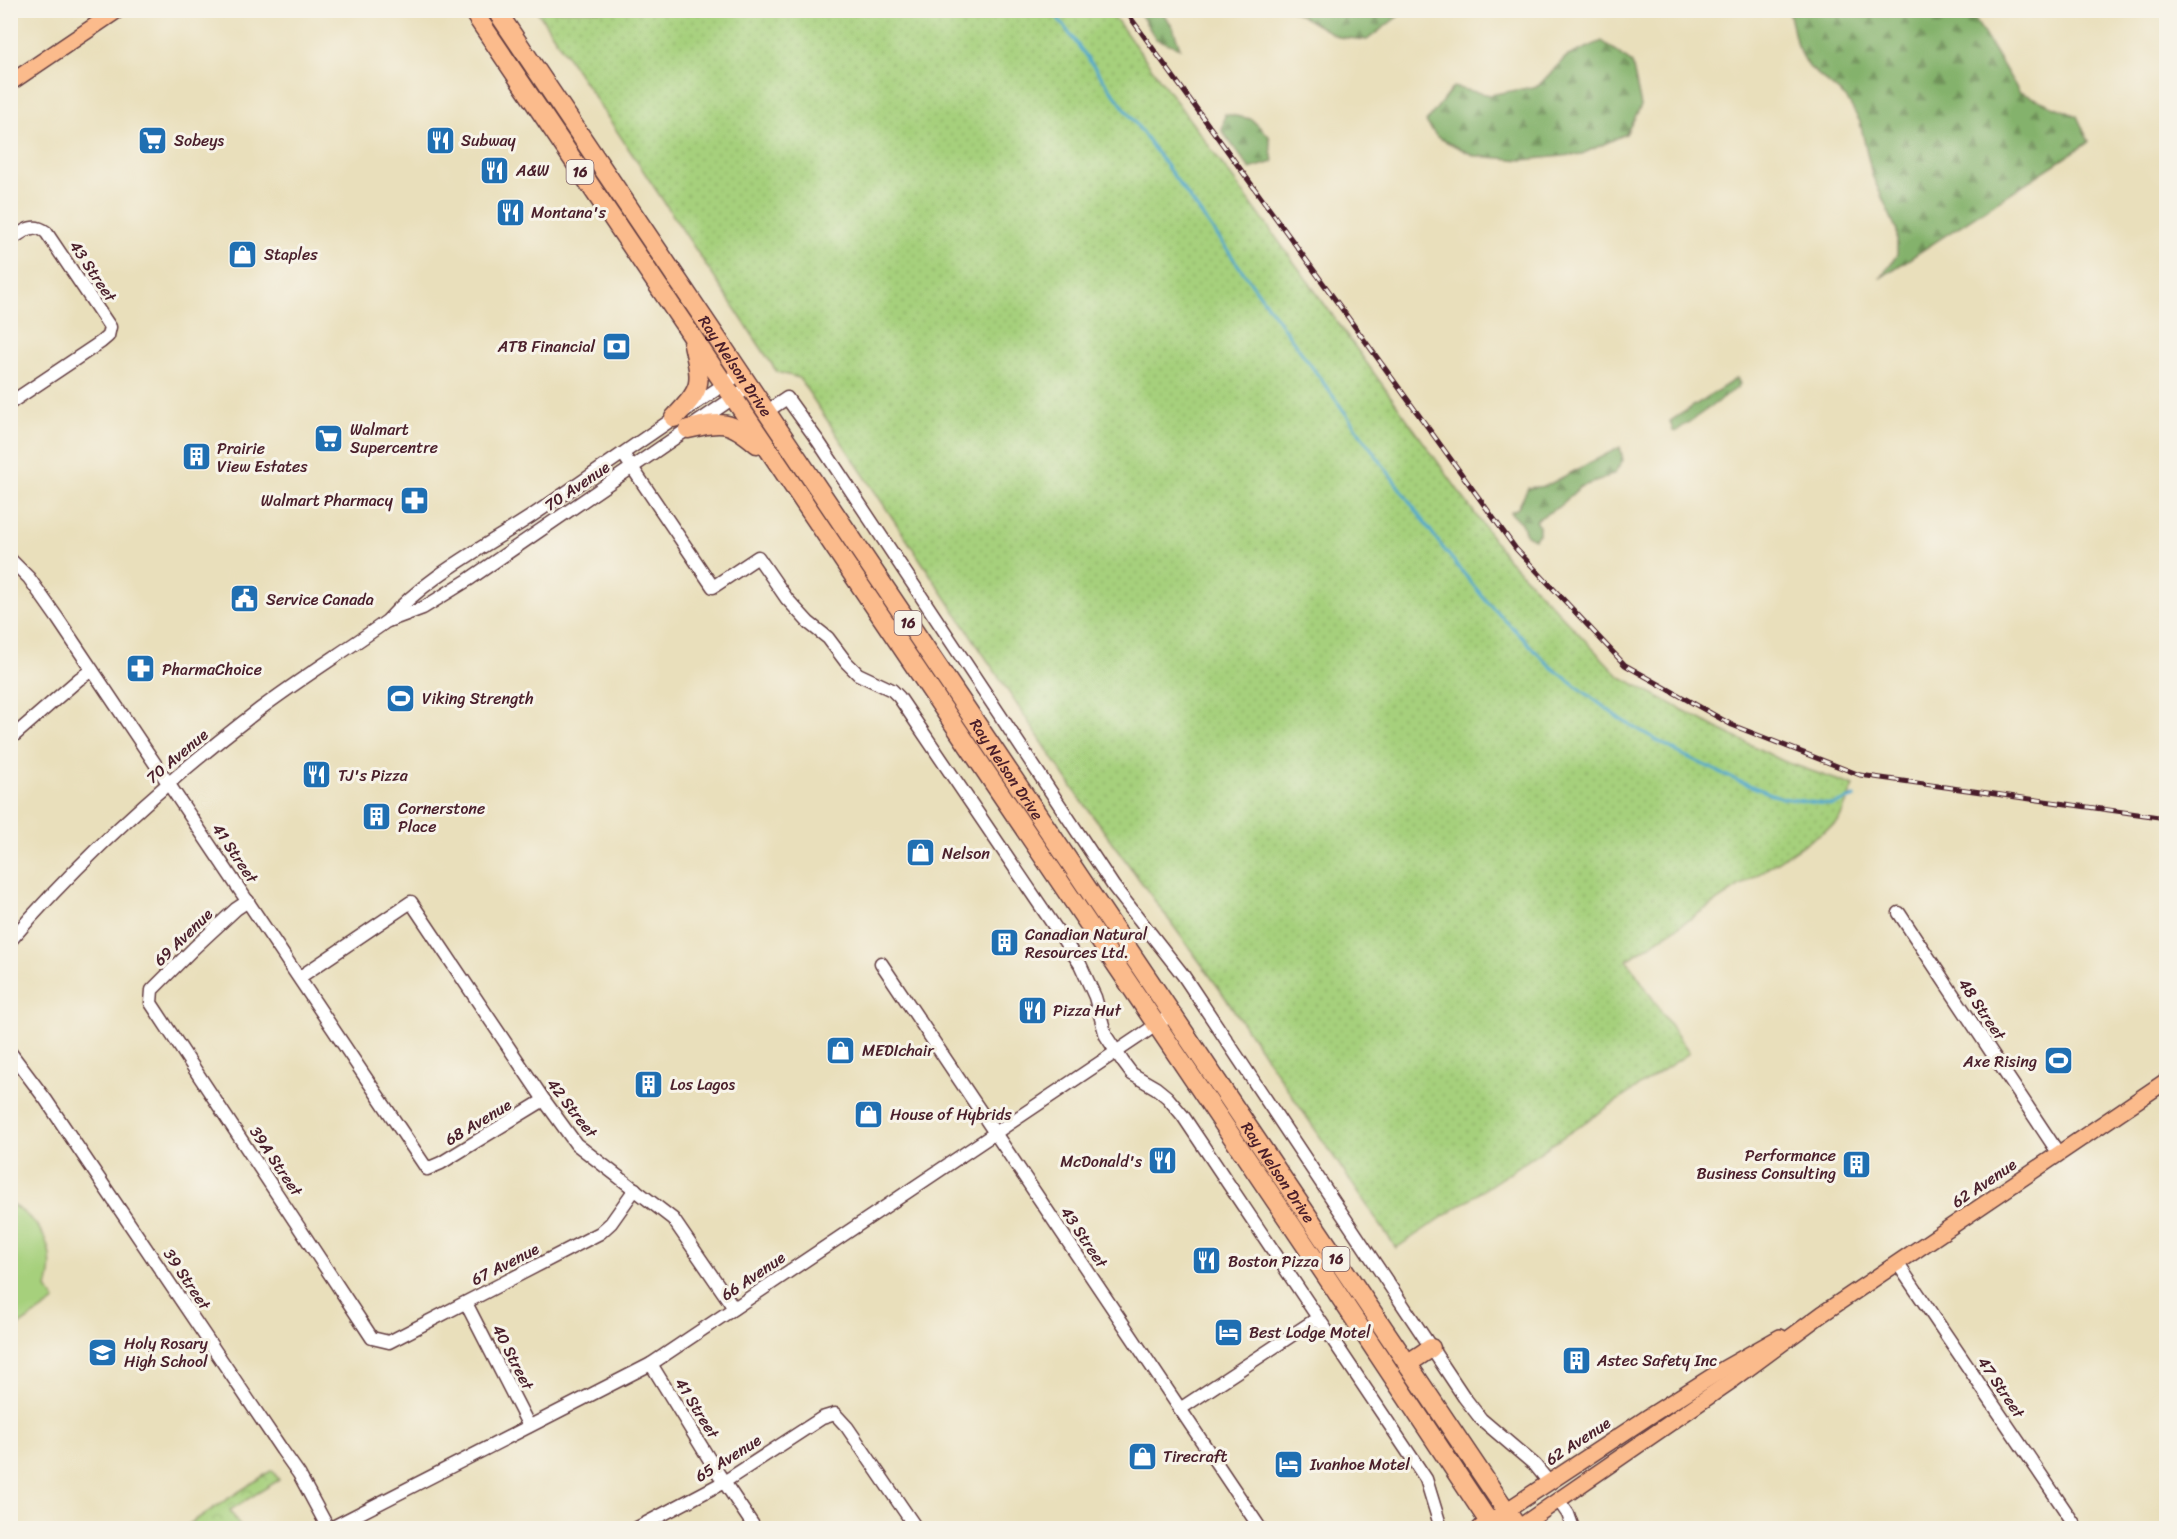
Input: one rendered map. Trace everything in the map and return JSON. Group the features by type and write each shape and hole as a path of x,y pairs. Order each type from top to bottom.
{"highway":[{"name":"Ray Nelson Drive","path":"472,10 690,333 737,385 766,412 1164,1020 1487,1526"},
{"name":"Ray Nelson Drive","path":"495,10 737,385 777,462 1164,1020 1407,1364 1518,1528"},
{"path":"690,333 699,372 699,386 681,423 732,425 740,429 777,462"},
{"path":"1407,1364 1431,1348"}],"main road":[{"path":"10,83 118,10"},
{"name":"62 Avenue","path":"1518,1528 1734,1379 1822,1314 2166,1081"},
{"name":"62 Avenue","path":"1487,1526 1548,1481 1725,1368 1822,1314"}],"street":[{"name":"43 Street","path":"10,240 31,227 41,228 46,232 110,327 108,336 101,342 10,403"},
{"name":"70 Avenue","path":"10,941 101,845 168,784 262,708 387,621 403,603 422,588 622,454 681,423 737,385"},
{"path":"766,412 787,398 818,441 1114,887 1183,975 1464,1397 1481,1419 1535,1465 1548,1481"},
{"name":"70 Avenue","path":"387,621 423,608 633,468 681,423"},
{"path":"622,454 713,587 758,557 787,599 809,623 828,638 858,674 883,685 899,697 1080,963 1095,997 1106,1036 1115,1051 1132,1074 1156,1088 1183,1116 1426,1479 1441,1528"},
{"name":"41 Street","path":"10,559 29,578 92,670 427,1169"},
{"path":"11,739 92,670"},
{"name":"69 Avenue","path":"151,1003 152,990 236,909 248,901"},
{"name":"42 Street","path":"300,977 411,902 576,1144 673,1219 734,1308"},
{"name":"48 Street","path":"1899,912 2059,1154"},
{"name":"43 Street","path":"881,963 1260,1528"},
{"name":"39A Street","path":"151,1003 372,1338"},
{"name":"66 Avenue","path":"330,1528 651,1364 1164,1020"},
{"name":"39 Street","path":"10,1052 46,1100 288,1458 330,1528"},
{"name":"68 Avenue","path":"427,1169 460,1152 544,1100"},
{"name":"67 Avenue","path":"372,1338 389,1342 600,1233 611,1223 635,1190"},
{"name":"47 Street","path":"1898,1264 2077,1528"},
{"name":"40 Street","path":"466,1303 530,1426"},
{"path":"1180,1409 1318,1318"},
{"name":"41 Street","path":"651,1364 755,1528"},
{"name":"65 Avenue","path":"637,1528 724,1482 822,1418 835,1414 847,1427 916,1528"},
{"path":"1559,1501 1568,1514 1573,1528"}],"green space":[{"path":"537,11 1110,11 1506,557 1619,676 1783,761 1854,786 1838,822 1627,960 1689,1053 1396,1248 1218,987 1076,793 799,378 777,372"},
{"path":"1161,11 1173,27 1180,48 1156,39 1139,12"},
{"path":"1293,11 1405,11 1367,40 1338,37"},
{"path":"1789,11 1970,11 2019,92 2077,116 2089,142 1880,278 1897,255 1897,231 1872,175 1860,122 1847,99 1809,67 1797,46"},
{"path":"1602,41 1632,63 1641,106 1626,134 1582,154 1523,160 1475,156 1437,137 1426,122 1453,87 1490,95 1538,86 1566,57"},
{"path":"1225,114 1251,119 1269,136 1273,162 1250,169 1222,131"},
{"path":"1737,378 1740,384 1737,388 1675,432 1673,431 1670,421"},
{"path":"1620,447 1623,460 1615,473 1580,487 1560,506 1536,520 1539,534 1534,539 1526,535 1521,523 1510,512 1518,508 1528,488 1546,486"},
{"path":"11,1204 32,1220 45,1239 51,1262 47,1288 55,1301 11,1331"},
{"path":"272,1470 279,1480 230,1510 241,1528 183,1528"}],"waterway":[{"path":"1052,10 1443,548 1487,602 1551,667 1620,719 1681,754 1738,781 1782,798 1832,805 1855,797"}],"railway":[{"path":"1125,10 1516,549 1625,665 1732,725 1860,775 2166,818"}],"place":[{"name":"Sobeys","path":"153,140"},
{"name":"Subway","path":"440,140"},
{"name":"A&W","path":"495,170"},
{"name":"Montana's","path":"510,212"},
{"name":"Staples","path":"243,254"},
{"name":"ATB Financial","path":"616,346"},
{"name":"Walmart Supercentre","path":"329,438"},
{"name":"Prairie View Estates","path":"196,457"},
{"name":"Walmart Pharmacy","path":"414,500"},
{"name":"Service Canada","path":"245,599"},
{"name":"PharmaChoice","path":"141,669"},
{"name":"Viking Strength","path":"401,698"},
{"name":"TJ's Pizza","path":"317,775"},
{"name":"Cornerstone Place","path":"377,817"},
{"name":"Nelson","path":"921,853"},
{"name":"Canadian Natural Resources Ltd.","path":"1004,943"},
{"name":"Pizza Hut","path":"1032,1010"},
{"name":"MEDIchair","path":"841,1050"},
{"name":"Axe Rising","path":"2058,1061"},
{"name":"Los Lagos","path":"649,1084"},
{"name":"House of Hybrids","path":"869,1114"},
{"name":"McDonald's","path":"1163,1161"},
{"name":"Performance Business Consulting","path":"1857,1164"},
{"name":"Boston Pizza","path":"1207,1261"},
{"name":"Best Lodge Motel","path":"1228,1332"},
{"name":"Holy Rosary High School","path":"103,1352"},
{"name":"Astec Safety Inc","path":"1576,1360"},
{"name":"Tirecraft","path":"1142,1456"},
{"name":"Ivanhoe Motel","path":"1289,1464"}]}
